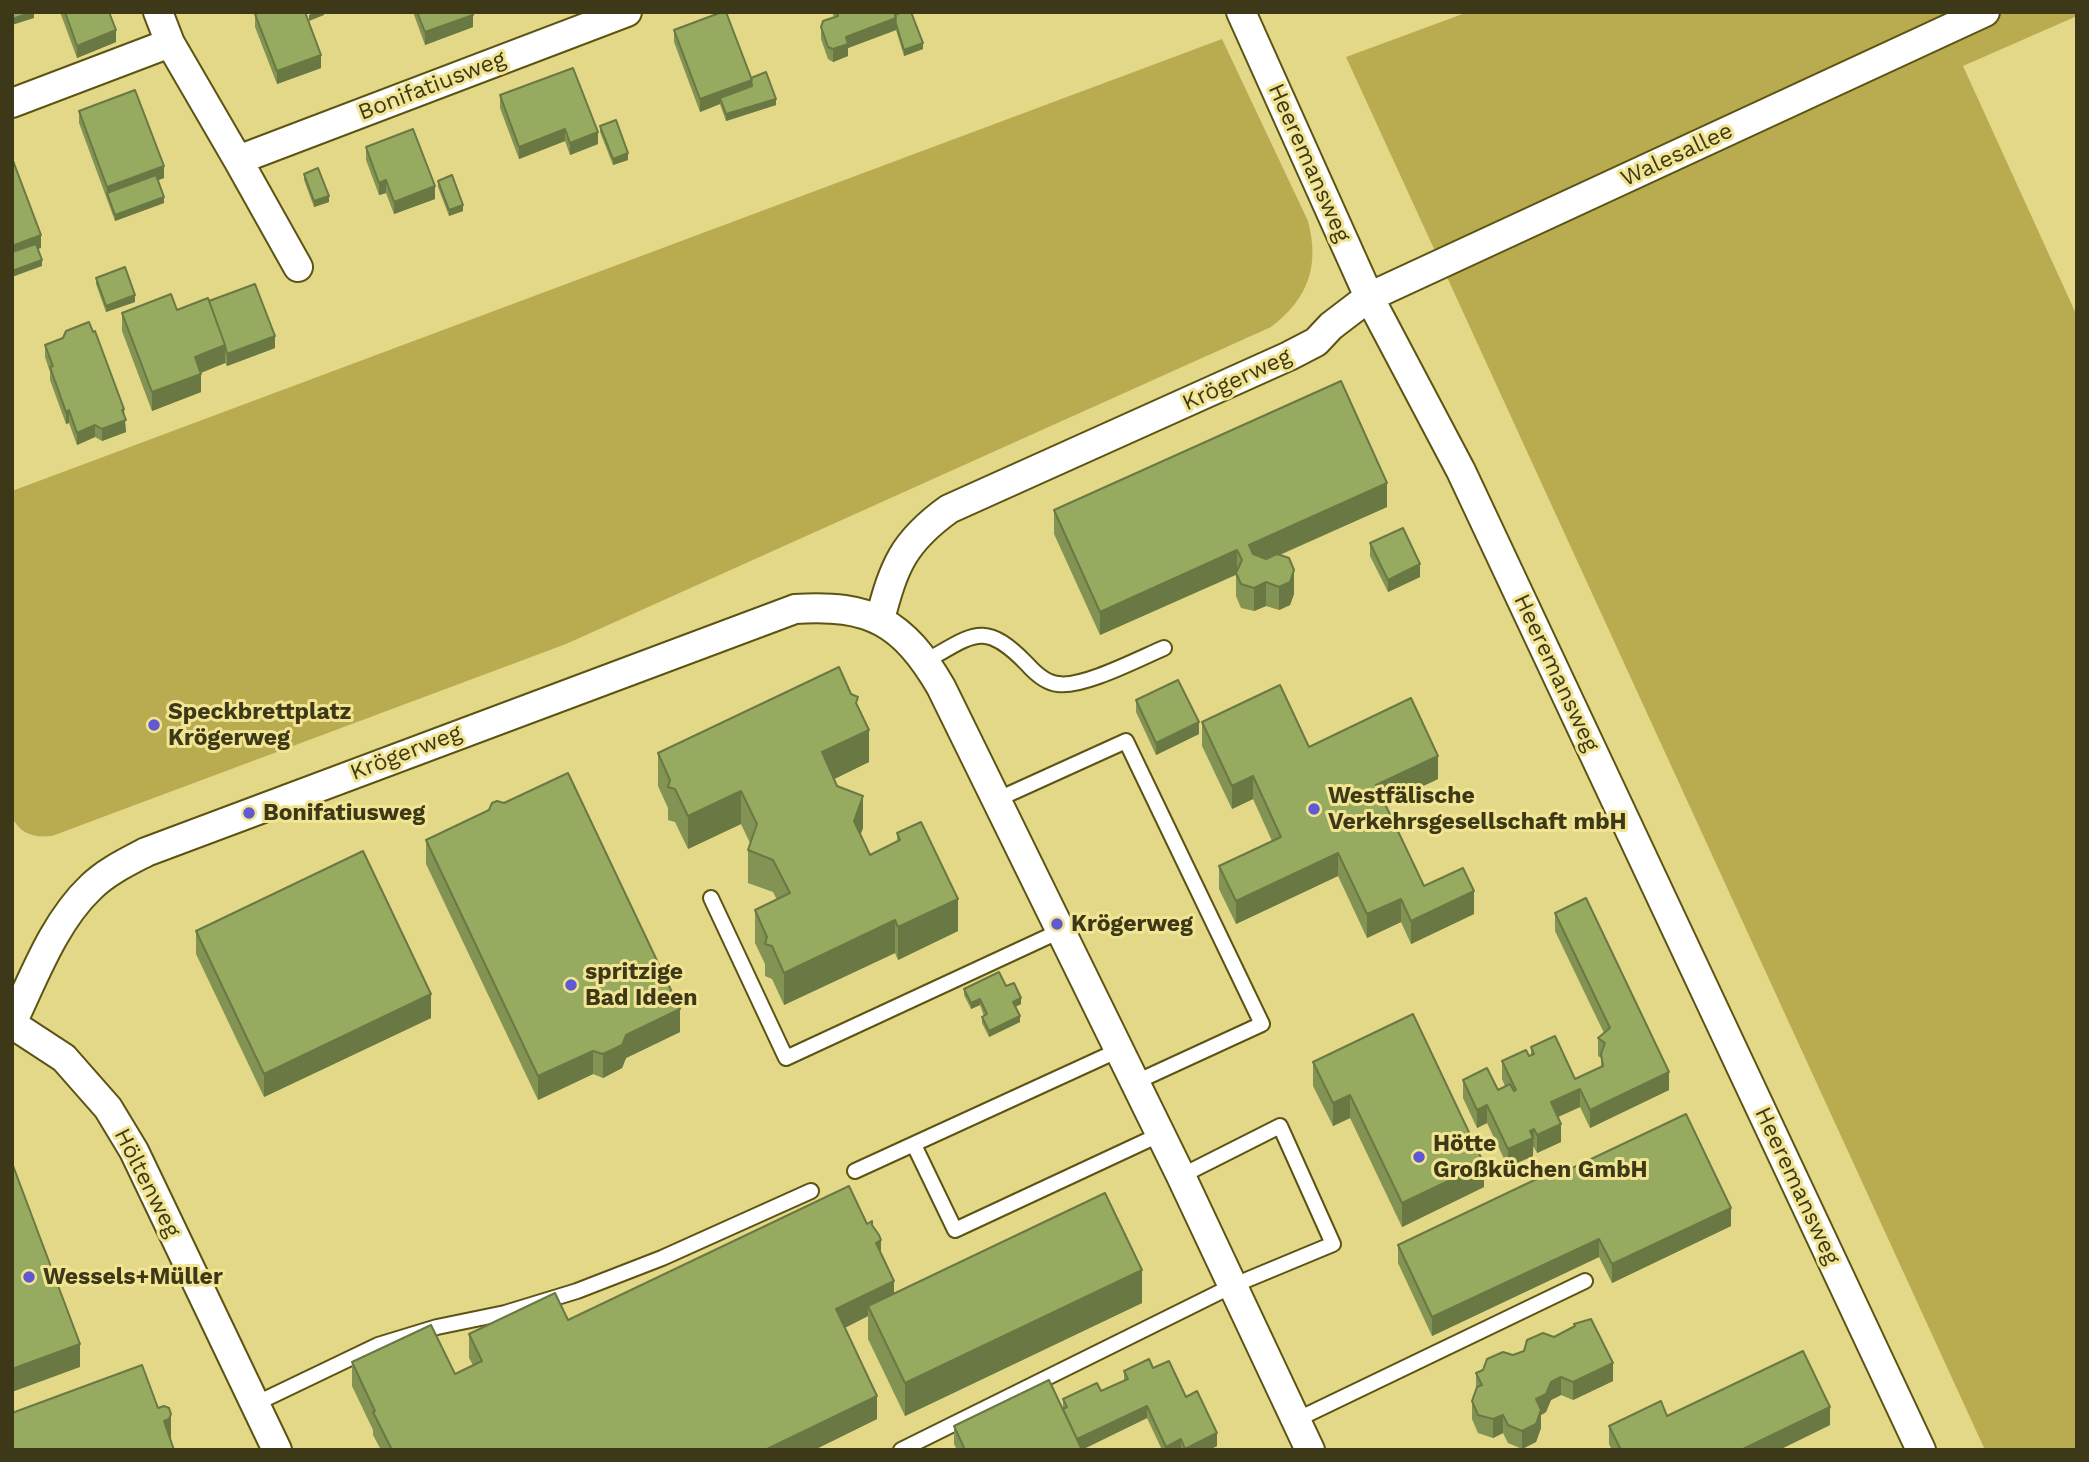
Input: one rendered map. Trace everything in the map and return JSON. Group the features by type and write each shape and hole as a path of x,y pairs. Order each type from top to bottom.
{"street":[{"path":"159,12 170,43 298,267"},
{"name":"Bonifatiusweg","path":"238,160 627,12"},
{"name":"Heeremansweg","path":"1241,12 1368,297 1461,471 1921,1450"},
{"name":"Walesallee","path":"1368,297 1985,12"},
{"path":"12,103 170,43"},
{"name":"Krögerweg","path":"880,619 890,580 899,559 920,532 949,509 1289,356 1316,342 1331,326 1368,297"},
{"name":"Krögerweg","path":"12,1023 68,914 91,887 146,852 794,609 844,609 880,619 905,638 926,661 942,687 1136,1082 1310,1450"},
{"name":"Höltenweg","path":"12,1023 64,1058 108,1108 134,1151 277,1450"}],"lane":[{"path":"926,661 968,638 989,635 1008,644 1037,674 1059,684 1088,680 1164,648"},
{"path":"996,800 1126,741 1262,1024 1136,1082"},
{"path":"711,898 786,1058 1060,931"},
{"path":"855,1171 1119,1050"},
{"path":"901,1450 1233,1286 1333,1244 1280,1126 1181,1176"},
{"path":"914,1144 955,1230 1161,1134"},
{"path":"255,1404 378,1345 437,1327 505,1314 577,1291 662,1258 811,1191"},
{"path":"1296,1420 1585,1281"}],"shaded area":[{"path":"1468,12 2077,12 2077,16 1963,66 2077,316 2077,1450 1985,1450 1346,57"},
{"path":"1222,39 1308,221 1311,237 1312,253 1308,280 1294,305 1271,327 566,644 52,836 28,834 15,823 12,817 12,491"}],"building":[{"path":"12,12 33,12 12,19"},
{"path":"65,12 109,12 116,30 77,46"},
{"path":"305,12 321,55 277,71 255,14"},
{"path":"417,12 472,12 473,15 425,32"},
{"path":"726,12 752,80 700,99 674,30"},
{"path":"837,12 894,12 896,18 846,37 848,44 833,49 828,47 821,27 823,21 838,16"},
{"path":"911,12 923,43 904,50 895,15"},
{"path":"573,68 598,132 570,143 565,129 519,147 500,95"},
{"path":"766,72 776,99 726,114 720,98 752,86 751,78"},
{"path":"135,90 164,166 107,187 79,111"},
{"path":"616,120 628,153 613,159 600,126"},
{"path":"413,129 435,186 394,202 386,180 379,183 366,147"},
{"path":"12,158 41,235 12,246"},
{"path":"318,168 329,196 314,201 304,174"},
{"path":"156,175 164,197 115,215 107,193"},
{"path":"452,175 463,205 449,210 438,181"},
{"path":"36,244 42,260 12,271 12,252"},
{"path":"125,267 135,295 106,306 96,278"},
{"path":"255,284 275,336 227,354 209,301"},
{"path":"171,294 177,310 208,298 225,345 195,357 201,374 152,392 122,313"},
{"path":"89,322 93,332 95,331 126,420 102,429 95,425 77,433 69,410 66,412 45,345 63,338 66,331"},
{"path":"1341,381 1387,483 1249,545 1253,554 1266,559 1277,554 1289,558 1294,570 1290,582 1279,587 1266,582 1254,588 1241,584 1236,573 1242,560 1237,550 1100,612 1054,510"},
{"path":"1403,528 1420,564 1388,580 1370,543"},
{"path":"839,667 851,694 858,697 856,703 869,730 822,752 837,786 863,796 854,821 870,855 900,840 897,833 921,822 958,899 898,927 895,920 784,973 772,946 765,944 767,937 755,910 790,893 773,860 748,850 757,824 741,791 688,816 675,789 668,787 670,780 658,753"},
{"path":"1178,680 1199,722 1156,743 1136,700"},
{"path":"1280,685 1309,747 1411,698 1438,756 1376,785 1424,886 1463,868 1474,891 1411,921 1401,899 1367,914 1338,853 1236,901 1219,866 1281,837 1253,776 1232,786 1202,722"},
{"name":"spritzige Bad Ideen","path":"568,773 680,1009 626,1035 622,1045 603,1054 593,1051 538,1076 426,840 489,810 492,803 504,803"},
{"path":"363,851 431,994 264,1074 196,931"},
{"path":"1586,898 1669,1072 1590,1110 1580,1089 1551,1102 1561,1124 1537,1135 1534,1129 1530,1131 1533,1138 1508,1149 1487,1105 1477,1110 1463,1080 1487,1068 1498,1090 1510,1084 1514,1091 1516,1090 1502,1061 1526,1050 1529,1056 1534,1054 1531,1047 1555,1036 1575,1079 1603,1066 1601,1054 1605,1043 1598,1038 1610,1028 1555,913"},
{"path":"999,972 1006,986 1014,983 1021,998 1013,1002 1020,1016 989,1031 982,1017 987,1014 980,999 971,1003 964,989"},
{"name":"Hötte Großküchen GmbH","path":"1413,1014 1484,1164 1402,1203 1350,1095 1333,1103 1313,1062"},
{"path":"1686,1114 1731,1208 1612,1264 1599,1239 1432,1317 1398,1245 1566,1165 1568,1170"},
{"name":"Wessels+Müller","path":"12,1163 80,1344 12,1369"},
{"path":"849,1186 867,1224 872,1221 879,1235 881,1240 876,1243 894,1281 836,1309 877,1396 765,1450 392,1450 352,1362 431,1325 455,1374 482,1361 469,1334 555,1293 568,1320"},
{"path":"1105,1193 1142,1270 905,1383 868,1306"},
{"path":"1591,1319 1613,1363 1573,1382 1561,1377 1551,1382 1546,1394 1536,1399 1541,1410 1536,1424 1522,1431 1508,1425 1503,1415 1493,1419 1478,1415 1472,1401 1477,1387 1482,1385 1476,1373 1483,1370 1487,1359 1503,1352 1513,1355 1524,1351 1527,1340 1543,1333 1554,1337 1575,1326 1574,1324"},
{"path":"1803,1351 1830,1407 1741,1450 1621,1450 1609,1426 1661,1401 1667,1416"},
{"path":"1149,1359 1153,1368 1169,1361 1186,1397 1197,1391 1217,1433 1185,1449 1181,1439 1166,1447 1147,1406 1077,1439 1063,1409 1067,1407 1063,1399 1097,1383 1101,1391 1128,1379 1124,1371"},
{"path":"142,1365 158,1408 169,1408 171,1414 169,1419 164,1421 174,1450 12,1450 12,1413"},
{"path":"1049,1380 1082,1450 965,1450 954,1426"}],"place":[{"name":"Speckbrettplatz Krögerweg","path":"154,725"},
{"name":"Westfälische Verkehrsgesellschaft mbH","path":"1314,809"},
{"name":"Bonifatiusweg","path":"249,813"},
{"name":"Krögerweg","path":"1057,924"},
{"name":"spritzige Bad Ideen","path":"571,985"},
{"name":"Hötte Großküchen GmbH","path":"1419,1157"},
{"name":"Wessels+Müller","path":"29,1277"}]}
